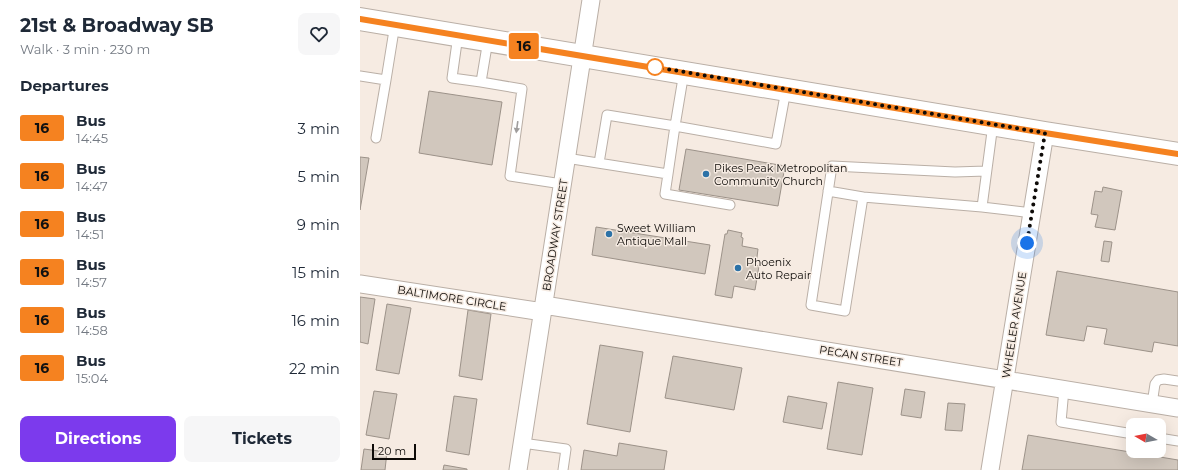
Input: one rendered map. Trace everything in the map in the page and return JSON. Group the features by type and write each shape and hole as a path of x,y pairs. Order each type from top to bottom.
{"main road":[{"path":"360,19 1178,154"}],"street":[{"name":"BROADWAY STREET","path":"518,470 591,0"},
{"name":"WHEELER AVENUE","path":"990,470 1045,133"},
{"name":"BALTIMORE CIRCLE","path":"360,284 544,309"},
{"name":"PECAN STREET","path":"544,309 1178,408"}],"lane":[{"path":"376,138 394,24"},
{"path":"458,35 452,78 522,89 510,176 562,184"},
{"path":"481,82 488,40"},
{"path":"684,72 665,194 730,205"},
{"path":"360,76 386,80"},
{"path":"599,163 607,115 776,144 786,89"},
{"path":"982,207 993,124"},
{"path":"566,158 668,174"},
{"path":"863,197 845,311 811,305 832,166 955,172 986,171"},
{"path":"828,192 863,197 982,207 1032,213"},
{"path":"1152,404 1155,384 1158,380 1164,379 1178,381"},
{"path":"1064,389 1061,422 1126,433"},
{"path":"1166,439 1178,441"},
{"path":"522,443 566,449 563,470"}],"building":[{"path":"429,91 502,102 492,165 419,153"},
{"path":"686,149 785,166 778,206 679,190"},
{"path":"360,157 369,158 360,210"},
{"path":"1103,187 1122,191 1115,230 1095,227 1098,215 1091,214 1095,191 1102,192"},
{"path":"596,227 710,245 705,274 592,255"},
{"path":"728,230 742,233 742,246 758,249 756,265 759,266 755,290 734,286 732,298 715,295 725,234 727,234"},
{"path":"1104,241 1112,242 1109,262 1101,261"},
{"path":"1057,271 1178,292 1178,346 1154,342 1152,352 1104,344 1107,329 1087,326 1084,341 1046,335"},
{"path":"360,297 375,299 368,344 360,342"},
{"path":"387,304 411,308 399,374 376,370"},
{"path":"468,310 491,314 482,380 459,376"},
{"path":"600,345 643,352 630,432 587,424"},
{"path":"673,356 742,368 734,410 665,398"},
{"path":"838,382 873,388 862,455 827,449"},
{"path":"905,389 925,392 921,418 901,415"},
{"path":"374,391 397,394 389,439 366,435"},
{"path":"454,396 477,399 469,455 446,451"},
{"path":"788,396 827,403 822,429 783,422"},
{"path":"948,403 965,404 962,431 945,430"},
{"path":"1028,435 1126,451 1126,458 1166,458 1178,460 1178,470 1022,470"},
{"path":"619,443 667,451 664,470 581,470 584,450 617,456"},
{"path":"364,449 387,452 385,470 361,470"},
{"path":"444,465 467,469 467,470 443,470"}],"bus line":[{"name":"16","path":"360,19 1178,154"}],"place":[{"name":"Pikes Peak Metropolitan Community Church","path":"706,174"},
{"name":"Sweet William Antique Mall","path":"609,234"},
{"name":"Phoenix Auto Repair","path":"738,268"}],"route":[{"path":"655,67 1045,133 1027,243"}]}
